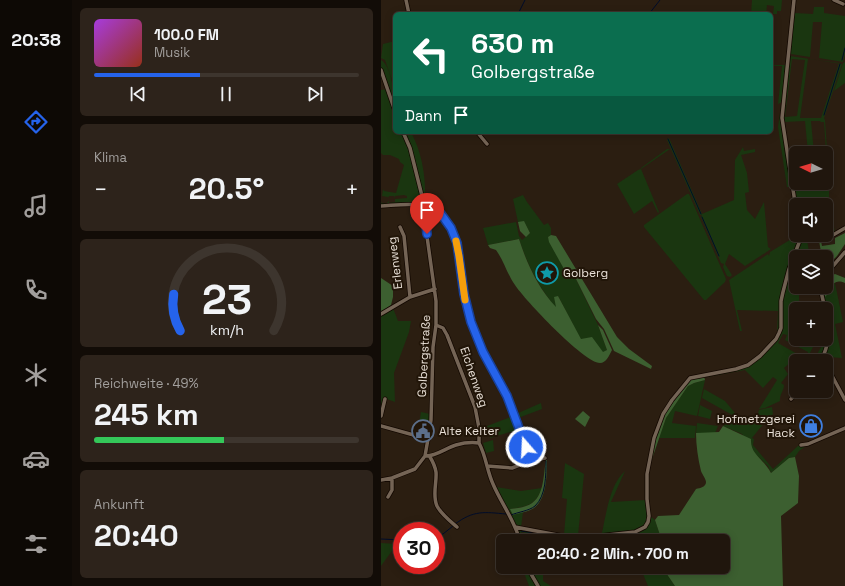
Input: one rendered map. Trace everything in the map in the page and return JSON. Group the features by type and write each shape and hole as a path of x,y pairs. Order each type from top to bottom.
{"street":[{"path":"406,0 409,12"},
{"path":"794,0 782,118 794,198"},
{"path":"834,0 843,4"},
{"path":"381,70 393,105"},
{"name":"Golbergstraße","path":"404,134 410,148 423,205 435,289 436,325 433,347 431,420 425,456"},
{"path":"479,134 487,144"},
{"path":"381,206 429,206 441,214 451,228 457,243 464,294 470,319 483,352 507,396 530,461"},
{"name":"Erlenweg","path":"400,227 404,236 409,297"},
{"path":"833,235 845,228"},
{"path":"515,527 563,536 589,537 635,532 645,526 648,522 649,516 647,474 654,438 663,414 690,378 736,369 748,365 760,356 776,338 781,328 781,302 783,292 800,242"},
{"path":"833,266 845,252"},
{"path":"381,314 409,297 435,289"},
{"name":"Eichenweg","path":"436,325 443,328 449,338 475,407 479,428 479,443 485,455 489,475 518,534"},
{"path":"833,378 845,400"},
{"path":"381,416 385,399"},
{"path":"381,426 428,439"},
{"path":"801,445 808,444 845,428"},
{"path":"381,480 392,478 415,468 425,456 430,457 455,445 469,442 479,443"},
{"path":"430,457 435,466 436,473 434,492 437,506 457,527"},
{"path":"487,466 511,468 530,461 545,458"},
{"path":"388,497 392,490 392,478"},
{"path":"531,574 538,586"}],"green space":[{"path":"752,0 782,0 781,11 777,11 777,14 773,14 774,6 767,5 766,12 751,12"},
{"path":"814,7 824,7 824,13 845,16 845,54 843,62 819,58 822,22 813,22 810,57 791,54 794,13 813,14"},
{"path":"393,42 393,82 385,60 381,58 383,44"},
{"path":"790,56 817,60 808,59 800,118 821,118 839,64 842,64 824,118 827,146 824,122 811,121 813,146 807,146 805,121 784,122 789,158 783,117","holes":["792,59 805,60 797,116 785,117"]},
{"path":"381,60 390,74 393,89 393,101 381,67"},
{"path":"845,62 845,83 834,91 843,63"},
{"path":"773,65 785,65 786,68 782,102 778,104 782,66"},
{"path":"387,89 393,108 393,134 403,134 414,166 421,201 419,204 381,206 381,202 395,202 395,199 407,198 407,196 395,196 395,198 394,196 389,196 388,198 382,196 383,189 384,191 396,193 404,165 399,159 390,155 383,155 381,153 381,90"},
{"path":"781,105 789,171 789,187 787,187 778,127"},
{"path":"406,134 412,134 421,157 425,183 424,201 411,147"},
{"path":"669,138 702,214 734,200 735,160 743,147 744,151 755,149 755,152 741,155 747,173 749,192 745,193 747,210 755,219 764,202 768,247 771,249 745,266 729,254 725,264 732,275 730,277 727,276 723,267 724,264 721,263 701,217 702,215 700,215 667,140"},
{"path":"667,149 670,149 641,169"},
{"path":"641,169 659,212 658,213 652,201 634,214 617,184"},
{"path":"794,190 829,190 829,198 795,198"},
{"path":"689,194 726,279 725,282 706,300 704,300 644,227 644,225"},
{"path":"523,195 544,225 548,223 551,228 551,235 548,237 564,269 573,273 598,325 607,350 603,353 581,340 558,296 556,308 544,292 534,275 519,239 488,245 483,228 516,222 519,236 522,240 530,233 524,222 518,222 513,199"},
{"path":"524,221 530,233 526,237 520,231 518,222"},
{"path":"833,221 835,233 833,233"},
{"path":"845,233 845,244 833,260 833,250 821,250 819,242 821,242 822,246 835,244 835,238"},
{"path":"551,235 556,236 617,337 629,349 652,366 651,369 614,351 604,329 596,319 573,273 564,269 549,242 548,237"},
{"path":"519,239 529,266 538,284 556,307 554,297 558,296 581,339 592,337 603,352 607,350 598,325 603,330 612,350 604,362 600,363 592,360 581,353 542,316 512,281 496,250 490,248 488,245"},
{"path":"789,240 789,242 799,242 796,250 789,250 789,268 785,279 779,331 777,332 778,311 737,310 742,331 740,331 729,280 768,254 769,256 770,252"},
{"path":"801,242 807,242 809,250 797,250"},
{"path":"789,272 789,294 799,294 799,302 789,302 789,342 785,340 787,335 783,334 778,343 797,354 789,354 789,364 784,368 788,374 781,383 784,385 780,401 765,408 759,409 777,380 773,377 763,388 745,370 707,377 708,375 744,368 754,363 775,343 781,329 782,303"},
{"path":"835,274 845,278 845,283 837,282 833,285 833,275"},
{"path":"381,278 393,286 393,297 391,305 381,312"},
{"path":"835,283 843,322 835,324 842,358 833,357 833,354 826,353 827,346 833,346 833,302 824,302 822,294 833,294 833,285"},
{"path":"393,308 398,321 411,321 409,332 394,373 395,402 384,398 381,406 381,316"},
{"path":"796,346 814,346 810,354 807,354 808,352"},
{"path":"821,346 826,346 823,354 817,354"},
{"path":"704,376 705,380 688,386 666,418 650,462 655,438 664,415 690,379"},
{"path":"705,380 697,416 675,411 672,423 696,426 695,438 659,438 666,418 688,386"},
{"path":"704,389 725,401 735,413 734,416 702,398"},
{"path":"541,403 542,409 518,418 516,414"},
{"path":"700,405 712,411 710,419 698,416"},
{"path":"772,407 773,414 752,438 754,439 753,445 773,469 799,445 806,446 799,451 795,457 789,458 771,473 768,466 755,454 742,434 723,426 732,418 756,420 759,410"},
{"path":"583,411 590,417 585,427 575,419"},
{"path":"421,412 430,414 428,426 419,424"},
{"path":"513,416 517,430 490,438 487,426"},
{"path":"697,423 718,426 715,433 696,433"},
{"path":"723,426 751,439 751,444 755,453 771,473 789,458 795,457 799,476 798,503 781,516 783,586 675,586 667,574 730,574 730,534 660,534 655,520 658,516 679,515 696,489 703,487 706,484 698,457 696,433 719,432"},
{"path":"493,440 494,451 486,453 483,443"},
{"path":"546,460 546,479 542,499 534,508 513,515 510,509 520,508 532,503 540,493"},
{"path":"565,463 584,474 578,534 564,534 567,499 562,498"},
{"path":"625,471 611,502 646,500 648,519 644,526 634,531 620,534 602,534 609,500 620,477"},
{"path":"496,487 521,491 542,488 533,502 522,507 511,509 513,515 523,512 521,527 509,515"},
{"path":"651,517 655,520 660,534 624,534 641,531"},
{"path":"519,530 541,534 521,532 522,534 519,534"},
{"path":"381,543 393,544 393,550 381,566"},
{"path":"525,574 530,574 537,586 529,586"},
{"path":"533,574 542,574 543,581 551,586 539,586"},
{"path":"643,574 667,574 675,586 648,586"}],"waterway":[{"path":"519,12 525,0"},
{"path":"651,12 660,0"},
{"path":"842,60 845,48"},
{"path":"824,115 840,64"},
{"path":"668,139 701,214"},
{"path":"702,217 719,256"},
{"path":"511,515 530,509 539,502 545,485 546,461"},
{"path":"455,524 468,516 479,513 506,514"},
{"path":"445,532 453,526"},
{"path":"521,531 541,534"},
{"path":"381,539 393,540"}],"slow traffic":[{"path":"456,241 465,300"}],"place":[{"name":"Golberg","path":"547,273"},
{"name":"Hofmetzgerei Hack","path":"811,426"},
{"name":"Alte Kelter","path":"423,431"}],"route":[{"path":"427,234 424,215 425,208 423,205 429,206 441,214 447,220 451,228 457,243 464,294 474,332 507,396 526,447"}]}
